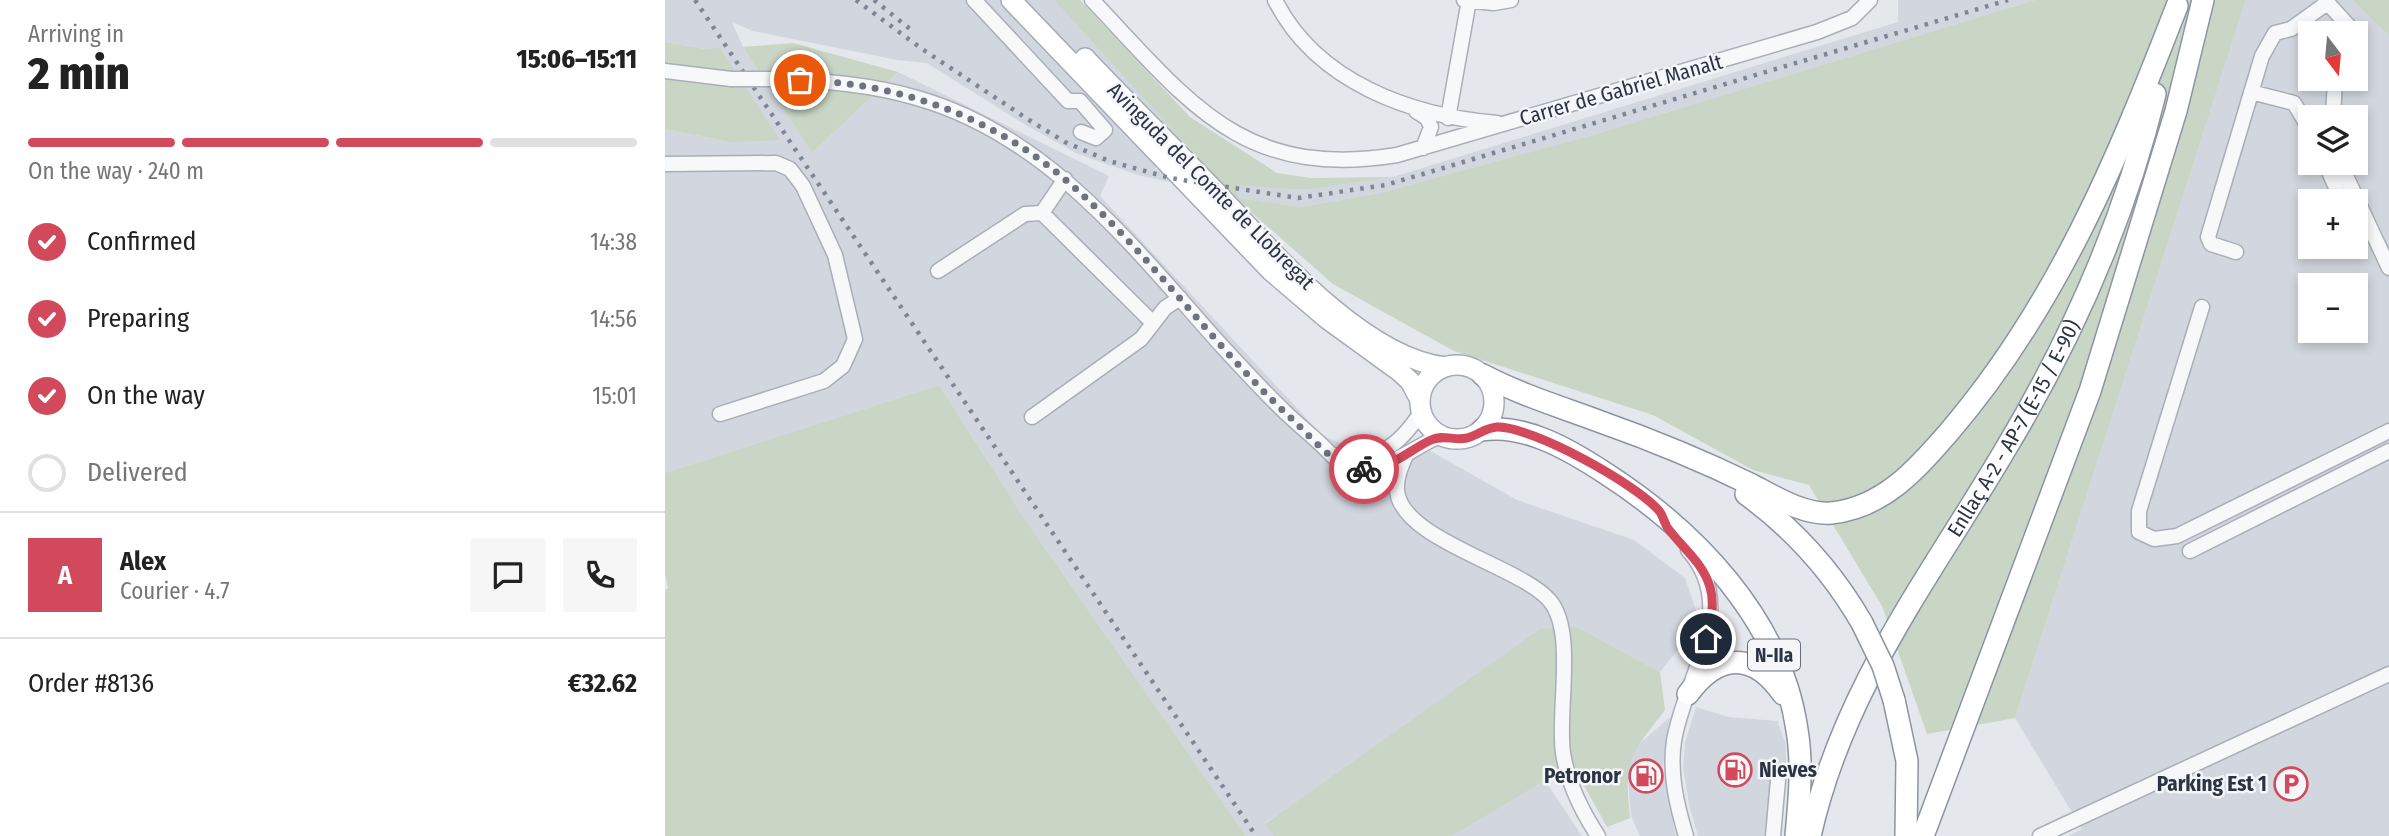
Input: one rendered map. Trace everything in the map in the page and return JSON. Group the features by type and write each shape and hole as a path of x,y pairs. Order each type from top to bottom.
{"highway":[{"name":"Enllaç A-2 - AP-7 (E-15 / E-90)","path":"1923,836 2090,391 2176,111 2203,0"},
{"name":"Enllaç A-2 - AP-7 (E-15 / E-90)","path":"1810,836 1822,783 1851,709 1895,626 2039,392 2103,256 2150,116 2178,3"},
{"path":"1483,375 1529,398 1676,451 1801,508 1828,513 1857,508 1889,492 1924,461 1971,407 2025,331 2061,273 2123,147 2178,3"},
{"name":"N-IIa","path":"1482,430 1497,427 1518,430 1593,465 1660,512 1711,560 1747,606 1776,660 1794,711 1800,766 1796,836"},
{"path":"1676,451 1746,493 1788,527 1836,582 1862,623 1883,666 1894,700 1907,761 1906,836"},
{"path":"1688,694 1711,670 1740,662 1759,668 1768,675 1794,711"}],"main road":[{"name":"Avinguda del Comte de Llobregat","path":"1011,0 1217,216 1311,306 1405,376 1421,406"},
{"name":"Avinguda del Comte de Llobregat","path":"1028,0 1291,271 1346,318 1399,354 1415,361 1446,367"},
{"path":"1442,435 1427,423 1421,406 1431,376 1446,367 1466,366 1483,375 1489,383 1495,402 1489,422 1482,430"},
{"name":"N-IIa","path":"1442,435 1466,438 1482,430"}],"street":[{"path":"974,0 1068,101 1080,101 1105,130 1096,138 1081,132"},
{"path":"1092,0 1209,118 1262,148 1353,162 1423,148 1506,124"},
{"name":"Carrer de Gabriel Manalt","path":"1275,0 1283,17 1314,53 1372,91 1412,108 1448,118 1506,124 1839,26 1870,0"},
{"path":"1448,118 1467,0 1494,3 1511,0"},
{"path":"2236,252 2211,244 2208,237 2262,56 2275,33 2291,29 2326,1 2344,21"},
{"path":"665,71 731,79 776,79 874,87 932,102 993,130 1065,179 1124,236 1263,390 1341,464 1370,469 1406,455 1442,435"},
{"path":"2251,92 2294,103 2298,110"},
{"path":"1412,108 1427,118 1431,127 1423,148"},
{"path":"665,164 776,163 790,169 803,186 835,255 855,339 843,366 824,381 720,414"},
{"path":"2346,175 2389,268"},
{"path":"938,271 1025,215 1042,213 1065,179"},
{"path":"1042,213 1152,322"},
{"path":"1032,417 1141,339 1152,322 1180,298"},
{"path":"2202,307 2139,511 2139,531 2154,540 2177,536 2389,431"},
{"path":"1332,455 1368,457 1385,450 1399,441 1421,406"},
{"path":"2190,551 2389,451"},
{"path":"1406,455 1398,478 1397,494 1402,505 1419,523 1530,585 1548,598 1555,608 1562,637 1563,752 1575,796 1595,835"},
{"path":"1660,512 1666,526 1695,558 1711,592 1710,624 1674,741 1672,765 1686,836"},
{"path":"2040,836 2389,674"},
{"path":"1773,836 1778,780"}],"shaded area":[{"path":"665,0 1054,0 1186,143 1154,169 1168,173 1169,182 1138,175 1078,154 1024,124 927,63 897,60 753,31 732,22 743,47 812,153 898,72 1109,176 1100,196 1322,435 1377,459 1427,449 1517,500 1634,540 1685,578 1700,622 1660,672 1577,627 1265,823 1274,836 1246,836 1026,521 939,385 665,473 665,129 730,142 719,47 705,49 665,42"},
{"path":"1898,0 2035,0 1596,134 1380,193 1301,207 1237,198 1236,184 1305,190 1393,177 1898,22"},
{"path":"2246,0 2352,0 2389,36 2389,836 2068,836 2082,829 2015,718"},
{"name":"Nieves","path":"1696,707 1728,717 1777,721 1786,744 1786,773 1779,836 1698,836 1683,768 1685,743"},
{"name":"Petronor","path":"1670,717 1663,768 1676,836 1640,836 1631,816 1627,765 1637,746"},
{"path":"1544,779 1582,836 1452,836"}],"green space":[{"path":"1054,0 1080,0 1190,117 1277,173 1311,178 1393,177 1305,190 1236,185 1238,198 1301,207 1380,193 1596,134 2035,0 2246,0 2015,718 1927,734 1882,606 1809,485 1753,470 1653,415 1454,351 1333,284 1236,199"},
{"path":"2352,0 2389,0 2389,36"},
{"path":"665,42 705,49 719,47 780,140 730,142 665,129"},
{"path":"793,43 898,72 812,153 743,47"},
{"path":"939,385 1026,521 1246,836 665,836 665,590 668,588 665,574 665,473"},
{"path":"1577,627 1660,672 1665,710 1632,759 1628,782 1630,818 1607,827 1572,764 1452,836 1274,836 1265,824 1540,629"}],"railway":[{"path":"695,0 1256,836"},
{"path":"856,0 922,49 1065,142 1109,161 1170,178 1298,198 1386,185 2008,0"},
{"path":"874,0 910,29"}],"way so far":[{"path":"800,80 874,87 920,98 993,130 1028,153 1065,179 1124,236 1221,345 1288,415 1341,464 1364,469"}],"place":[{"name":"Nieves","path":"1735,770"},
{"name":"Petronor","path":"1646,776"},
{"name":"Parking Est 1","path":"2291,784"}],"route":[{"path":"1364,469 1393,462 1442,435 1448,438 1466,438 1482,430 1497,427 1518,430 1541,439 1593,465 1660,512 1666,526 1695,558 1709,583 1712,611 1706,639"}]}
